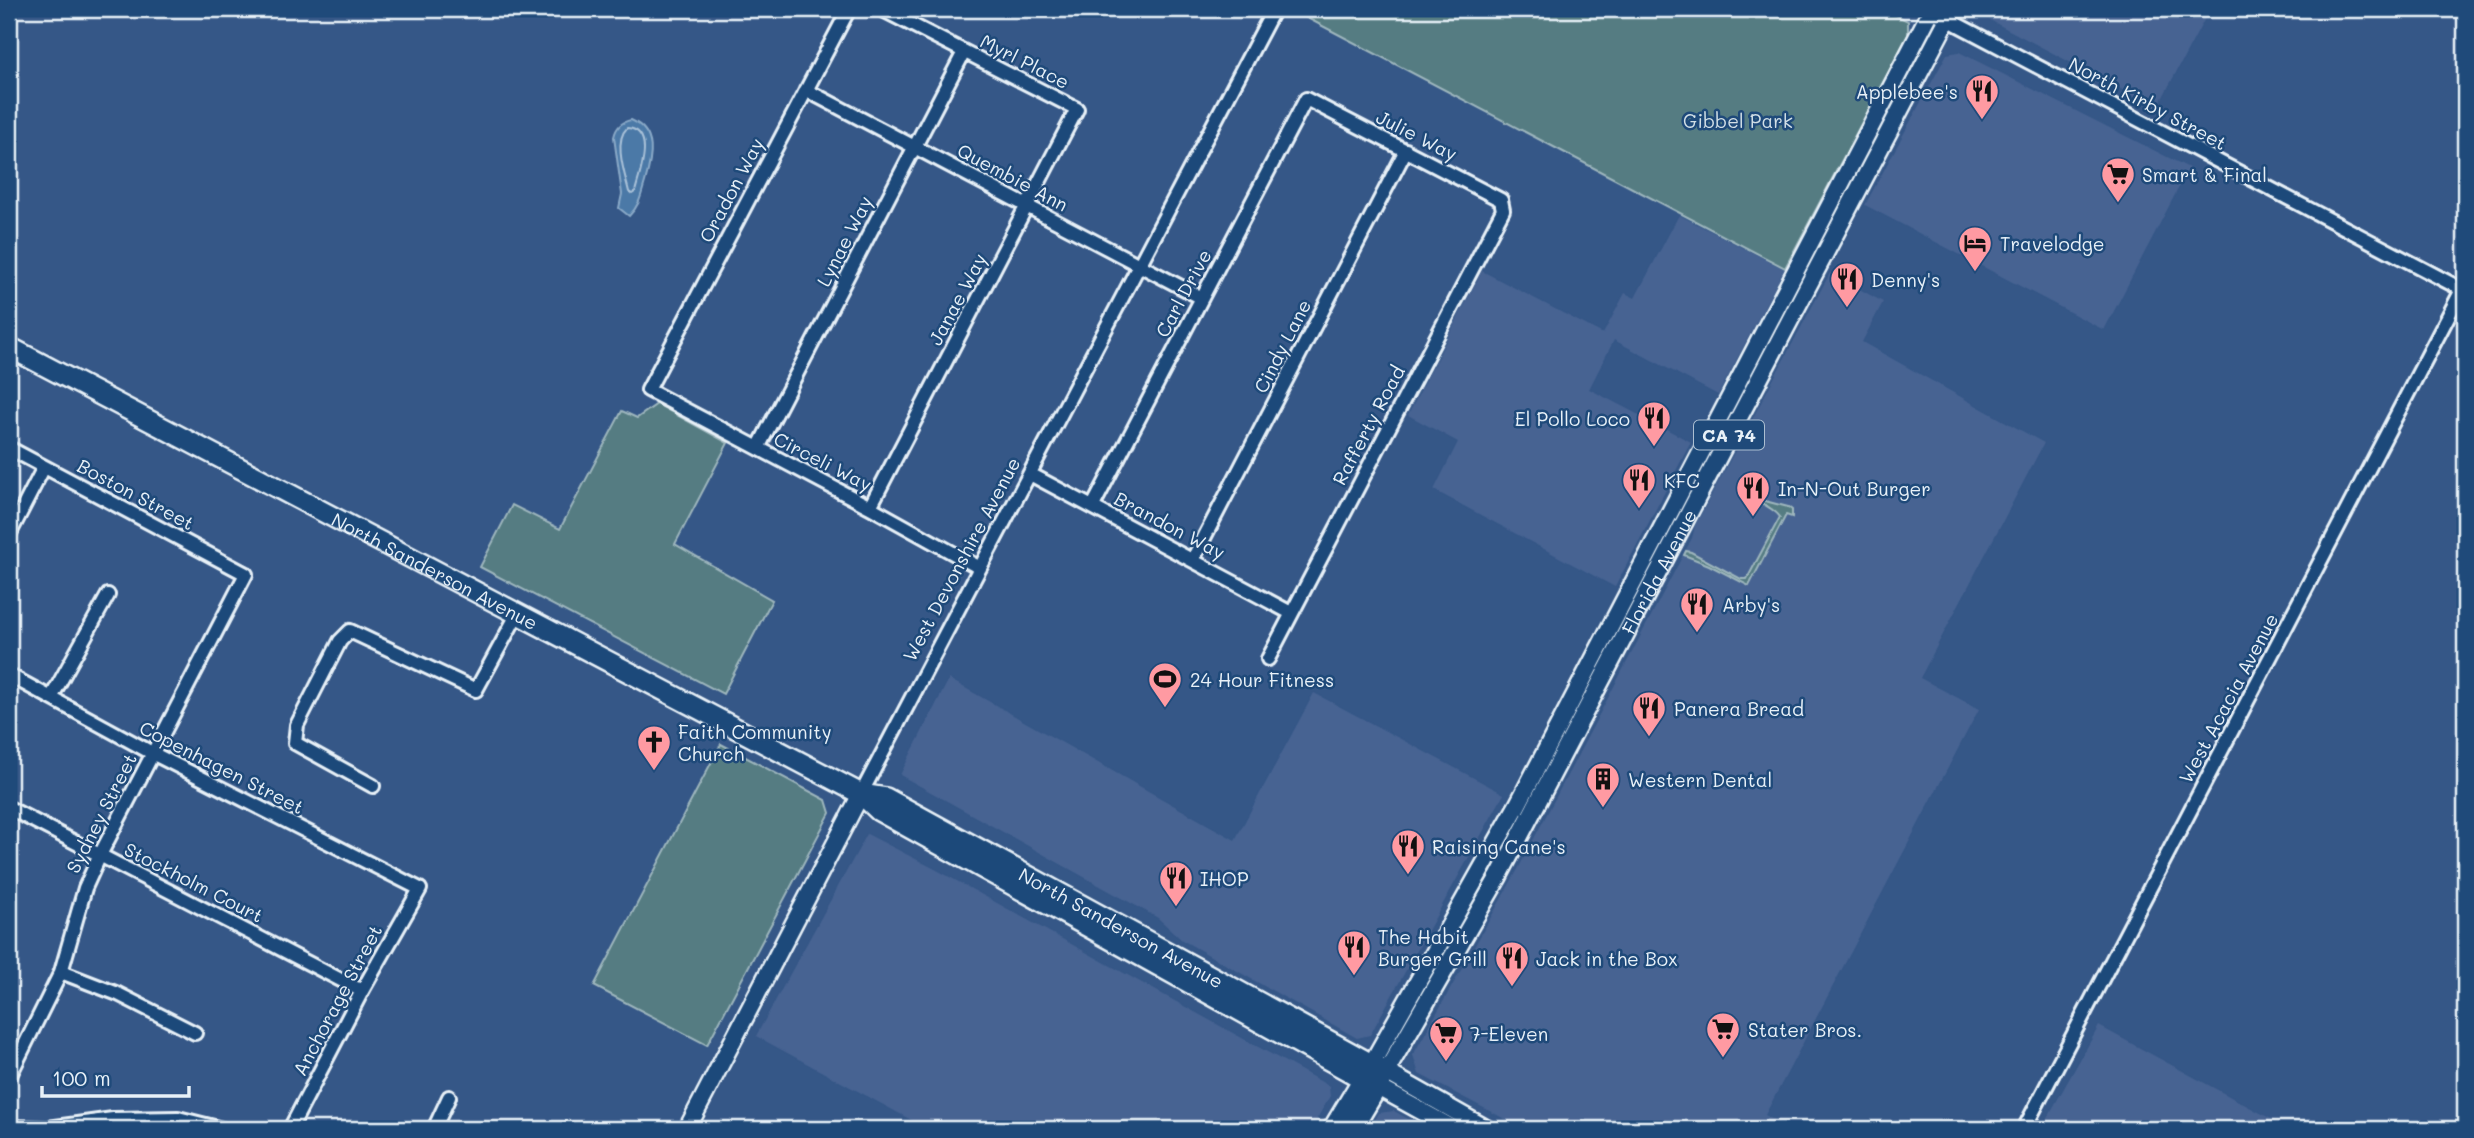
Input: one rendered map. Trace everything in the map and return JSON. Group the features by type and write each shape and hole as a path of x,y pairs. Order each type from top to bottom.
{"highway":[{"name":"North Sanderson Avenue","path":"9,347 862,794 879,811 1184,981 1374,1075"},
{"name":"North Sanderson Avenue","path":"862,794 886,798 1253,998 1374,1075"},
{"path":"1232,987 1183,973 1184,981 1245,1005 1253,998"},
{"name":"Florida Avenue","path":"1333,1129 1374,1075"},
{"name":"Florida Avenue","path":"1352,1129 1374,1075"}],"main road":[{"name":"Florida Avenue","path":"1374,1075 1744,371 1930,9"},
{"name":"Florida Avenue","path":"1374,1075 1499,876 1950,14"},
{"path":"1774,349 1772,337 1788,308 1790,296 1787,287"},
{"path":"1722,449 1724,431 1750,378 1744,371"},
{"name":"West Devonshire Avenue","path":"687,1129 862,794"},
{"path":"1374,1075 1454,1129"},
{"path":"1374,1075 1487,1129"}],"street":[{"name":"Oradon Way","path":"648,390 849,9"},
{"name":"Myrl Place","path":"881,9 1077,109"},
{"name":"West Devonshire Avenue","path":"862,794 1273,9"},
{"name":"North Kirby Street","path":"1930,9 1950,14 2464,288"},
{"name":"Lynae Way","path":"758,448 964,52"},
{"name":"Quembie Ann","path":"806,90 1202,298"},
{"name":"Julie Way","path":"1306,99 1501,200 1503,210"},
{"name":"Carl Drive","path":"1093,506 1306,99"},
{"name":"Janae Way","path":"870,507 1077,109"},
{"name":"Cindy Lane","path":"1193,559 1406,150"},
{"name":"Rafferty Road","path":"1268,659 1503,210"},
{"name":"West Acacia Avenue","path":"2024,1129 2464,288"},
{"name":"Circeli Way","path":"648,390 980,568"},
{"name":"Boston Street","path":"9,448 246,574"},
{"path":"9,535 44,467"},
{"name":"Brandon Way","path":"1030,474 1291,613"},
{"name":"Sydney Street","path":"9,1077 61,972 85,888 100,855 246,574"},
{"path":"51,698 108,594"},
{"path":"373,786 295,743 297,725 340,641 349,631 476,690 518,613"},
{"name":"Copenhagen Street","path":"9,675 152,753 420,889"},
{"name":"Stockholm Court","path":"9,808 362,991"},
{"name":"Anchorage Street","path":"290,1129 362,991 420,889"},
{"path":"61,972 118,994 195,1033"},
{"path":"434,1129 449,1097"},
{"path":"9,1127 48,1128 113,1119 178,1118 222,1129"}],"shaded area":[{"path":"1969,9 2210,9 2157,108"},
{"path":"1959,52 2189,168 2104,330 1865,205 1947,54"},
{"path":"1679,215 1784,269 1718,395 1614,340 1589,389 1691,442 1615,587 1434,490 1458,442 1408,415 1482,271 1603,334 1625,293 1635,298"},
{"path":"1830,273 1883,302 1862,342 2044,443 1920,678 1979,709 1765,1115 1790,1129 1524,1129 1419,1074 1413,1055 1517,871 1692,538 1695,526"},
{"path":"949,679 1235,840 1314,693 1504,794 1370,1035 1357,1038 1182,940 1158,918 900,775"},
{"path":"867,834 1329,1086 1330,1096 1311,1129 928,1129 756,1036"},
{"path":"2099,1026 2290,1129 2041,1129"},
{"path":"1394,1111 1426,1129 1370,1129 1379,1113"}],"green space":[{"name":"Gibbel Park","path":"1290,9 1884,9 1908,21 1908,35 1785,268"},
{"path":"657,404 728,443 675,544 772,600 723,694 480,567 512,505 560,529 622,411 637,418"},
{"path":"1746,491 1792,510 1792,517 1786,515 1749,586 1684,555 1686,551 1691,552 1741,579 1747,579 1780,517 1769,507 1743,493"},
{"path":"721,744 826,800 830,813 707,1045 594,986"}],"water":[{"path":"631,120 646,131 651,155 640,200 629,216 619,208 622,194 614,137 620,125"}],"place":[{"name":"Applebee's","path":"1982,121"},
{"name":"Smart & Final","path":"2118,204"},
{"name":"Travelodge","path":"1975,273"},
{"name":"Denny's","path":"1847,309"},
{"name":"El Pollo Loco","path":"1654,448"},
{"name":"KFC","path":"1639,510"},
{"name":"In-N-Out Burger","path":"1753,518"},
{"name":"Arby's","path":"1697,634"},
{"name":"24 Hour Fitness","path":"1165,709"},
{"name":"Panera Bread","path":"1649,738"},
{"name":"Faith Community Church","path":"654,772"},
{"name":"Western Dental","path":"1603,809"},
{"name":"Raising Cane's","path":"1408,876"},
{"name":"IHOP","path":"1176,908"},
{"name":"The Habit Burger Grill","path":"1354,977"},
{"name":"Jack in the Box","path":"1512,988"},
{"name":"Stater Bros.","path":"1723,1059"},
{"name":"7-Eleven","path":"1446,1063"}]}
